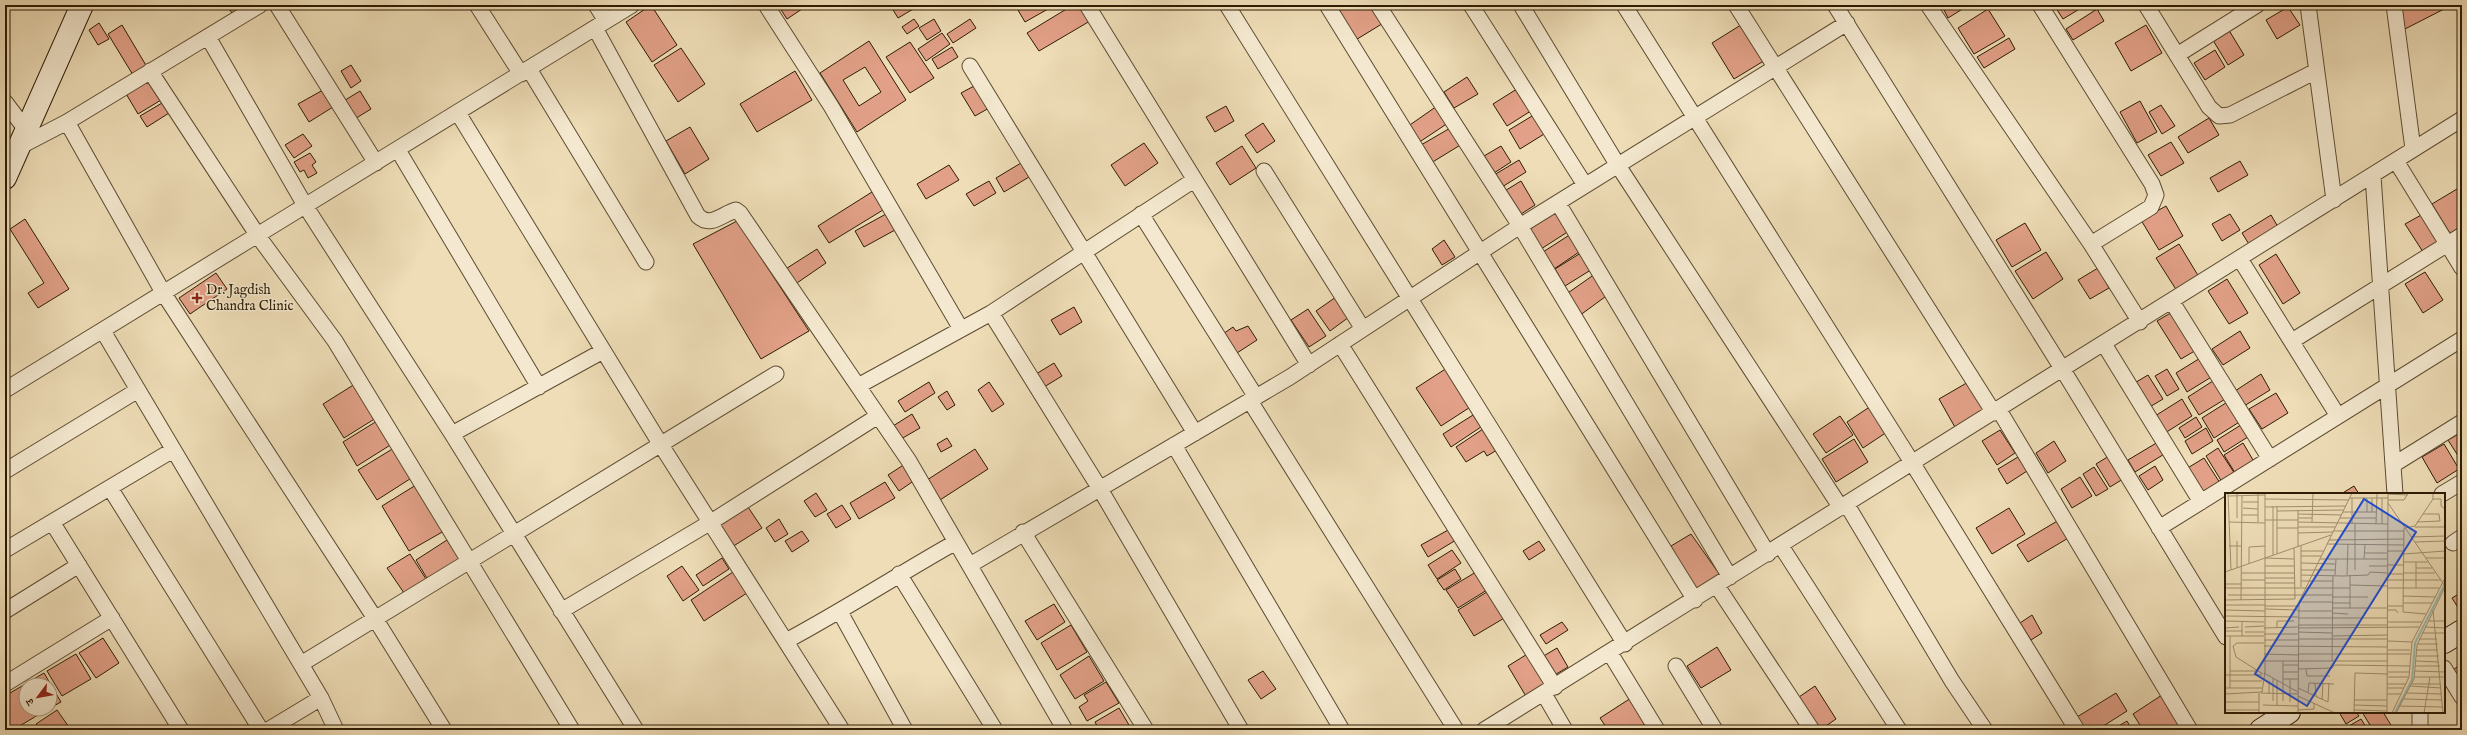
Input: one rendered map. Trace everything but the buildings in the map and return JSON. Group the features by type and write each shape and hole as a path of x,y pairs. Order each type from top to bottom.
{"street":[{"path":"23,139 67,122 260,5"},
{"path":"277,5 376,164"},
{"path":"477,5 525,72 646,262"},
{"path":"596,5 601,25 698,216 703,221 711,221 731,211 736,210 740,213 909,460 1065,730"},
{"path":"5,390 103,332 632,5"},
{"path":"766,5 831,106 961,329"},
{"path":"1087,5 1309,365"},
{"path":"1227,5 1625,644"},
{"path":"1327,5 1695,600"},
{"path":"1378,5 1520,226 1730,577"},
{"path":"1471,5 1585,185"},
{"path":"1520,5 1617,164 1844,507 1952,681 1985,730"},
{"path":"1624,5 1913,464 2077,730"},
{"path":"1736,5 1997,411 2190,730"},
{"path":"1835,5 2063,370 2225,635"},
{"path":"1928,5 2091,244 2140,322"},
{"path":"2040,5 2152,184 2156,195 2151,207 2091,244"},
{"path":"2146,5 2209,107 2219,116 2230,115 2316,71"},
{"path":"2177,55 2257,5"},
{"path":"2308,5 2334,200"},
{"path":"2394,5 2413,149"},
{"path":"5,178 23,139 77,8"},
{"path":"970,565 1023,532 1100,489 1309,365 1617,164 1847,23"},
{"path":"208,36 306,207 452,434 636,730"},
{"path":"970,66 1195,433"},
{"path":"150,72 258,236 335,341 572,730"},
{"path":"5,102 23,139"},
{"path":"458,113 661,445 842,730"},
{"path":"1484,730 1507,725 1549,691 1610,652 2172,302 2462,119"},
{"path":"67,122 164,294 376,620 444,730"},
{"path":"398,150 539,386"},
{"path":"2396,161 2462,268"},
{"path":"1264,171 1363,329"},
{"path":"2373,176 2395,493"},
{"path":"858,386 991,313 1194,180"},
{"path":"1558,202 1768,554"},
{"path":"1141,214 1456,730"},
{"path":"2292,341 2462,235"},
{"path":"2240,259 2338,416"},
{"path":"2172,302 2270,459"},
{"path":"991,313 1100,489 1241,730"},
{"path":"103,332 321,698 336,730"},
{"path":"2159,528 2462,340"},
{"path":"1340,344 1549,691 1565,730"},
{"path":"2104,344 2201,502"},
{"path":"452,434 603,351"},
{"path":"301,664 376,620 776,374"},
{"path":"5,471 138,390"},
{"path":"561,611 710,522 878,416"},
{"path":"2393,465 2462,422"},
{"path":"1174,445 1342,730"},
{"path":"5,550 173,450"},
{"path":"2444,493 2462,482"},
{"path":"110,488 261,730"},
{"path":"52,522 181,730"},
{"path":"1023,532 1146,730"},
{"path":"786,641 840,612 899,574 956,542"},
{"path":"1781,546 1899,730"},
{"path":"5,611 79,565"},
{"path":"899,574 995,730"},
{"path":"1717,586 1812,730"},
{"path":"840,612 904,730"},
{"path":"5,684 112,618"},
{"path":"2445,641 2462,631"},
{"path":"1610,652 1657,730"},
{"path":"1676,666 1716,730"},
{"path":"2445,670 2462,697"},
{"path":"268,730 321,698"},
{"path":"2420,713 2420,729"}],"place":[{"name":"Dr. Jagdish Chandra Clinic","path":"197,298"}]}
